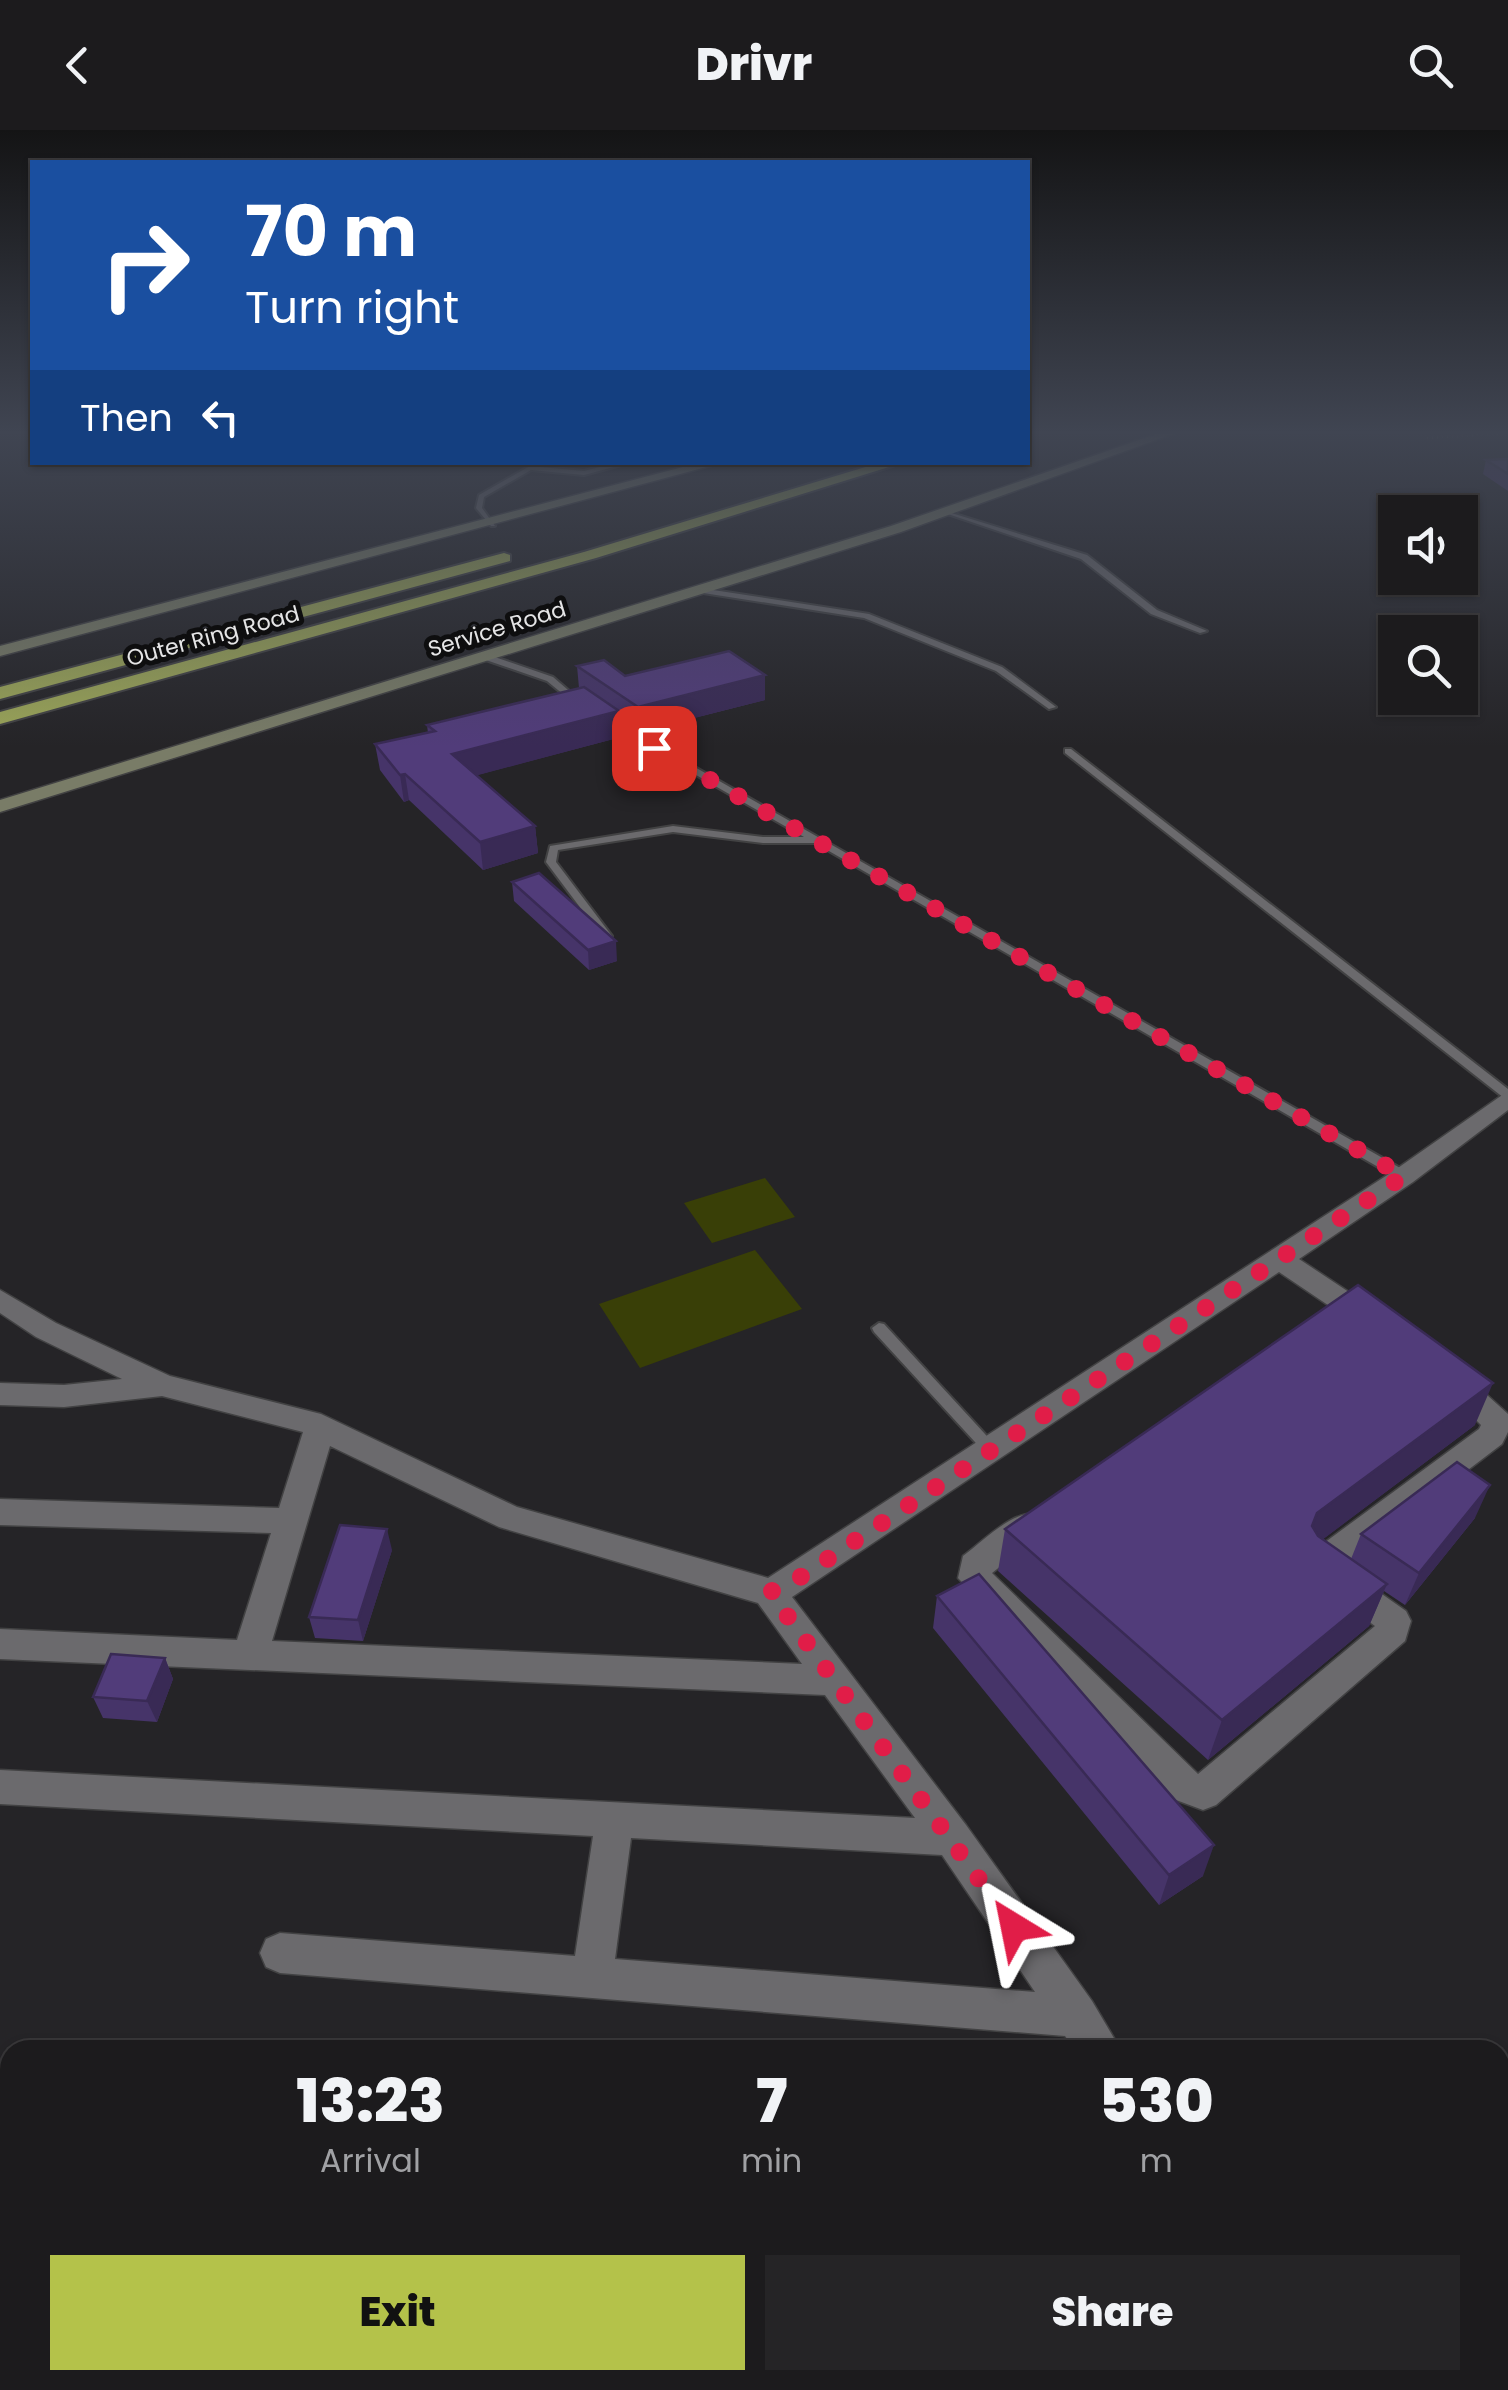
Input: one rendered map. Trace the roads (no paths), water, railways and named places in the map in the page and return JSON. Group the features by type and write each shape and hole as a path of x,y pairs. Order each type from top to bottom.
{"highway":[{"name":"Outer Ring Road","path":"0,718 651,536"},
{"name":"Outer Ring Road","path":"0,693 515,555"}],"main road":[{"path":"0,651 445,536"},
{"path":"0,793 841,536"},
{"name":"Service Road","path":"0,806 870,536"}],"street":[{"path":"770,1592 793,1582 1404,1176 1508,1097"},
{"path":"1279,1259 1393,1337"},
{"path":"0,1300 46,1330 162,1385 320,1426 456,1496 510,1518 770,1592 952,1838 1093,2040"},
{"path":"1317,1326 1348,1304"},
{"path":"1064,1501 975,1565 975,1578 1180,1785 1203,1793 1393,1631 1394,1622 1317,1566 1491,1436 1497,1422 1422,1359"},
{"path":"0,1394 64,1396 162,1385"},
{"path":"250,1655 320,1426"},
{"path":"0,1512 291,1521"},
{"path":"0,1644 832,1680"},
{"path":"0,1787 952,1838"},
{"path":"592,1977 616,1820"},
{"path":"280,1952 1076,2016"}],"lane":[{"path":"1021,536 1084,557 1154,612 1203,631"},
{"path":"700,590 866,616 999,669 1052,707"},
{"path":"486,657 550,679 635,738 1404,1176"},
{"path":"1068,751 1508,1097"},
{"path":"607,936 550,862 554,848 673,829 763,840 817,840"},
{"path":"879,1328 991,1451"}]}
